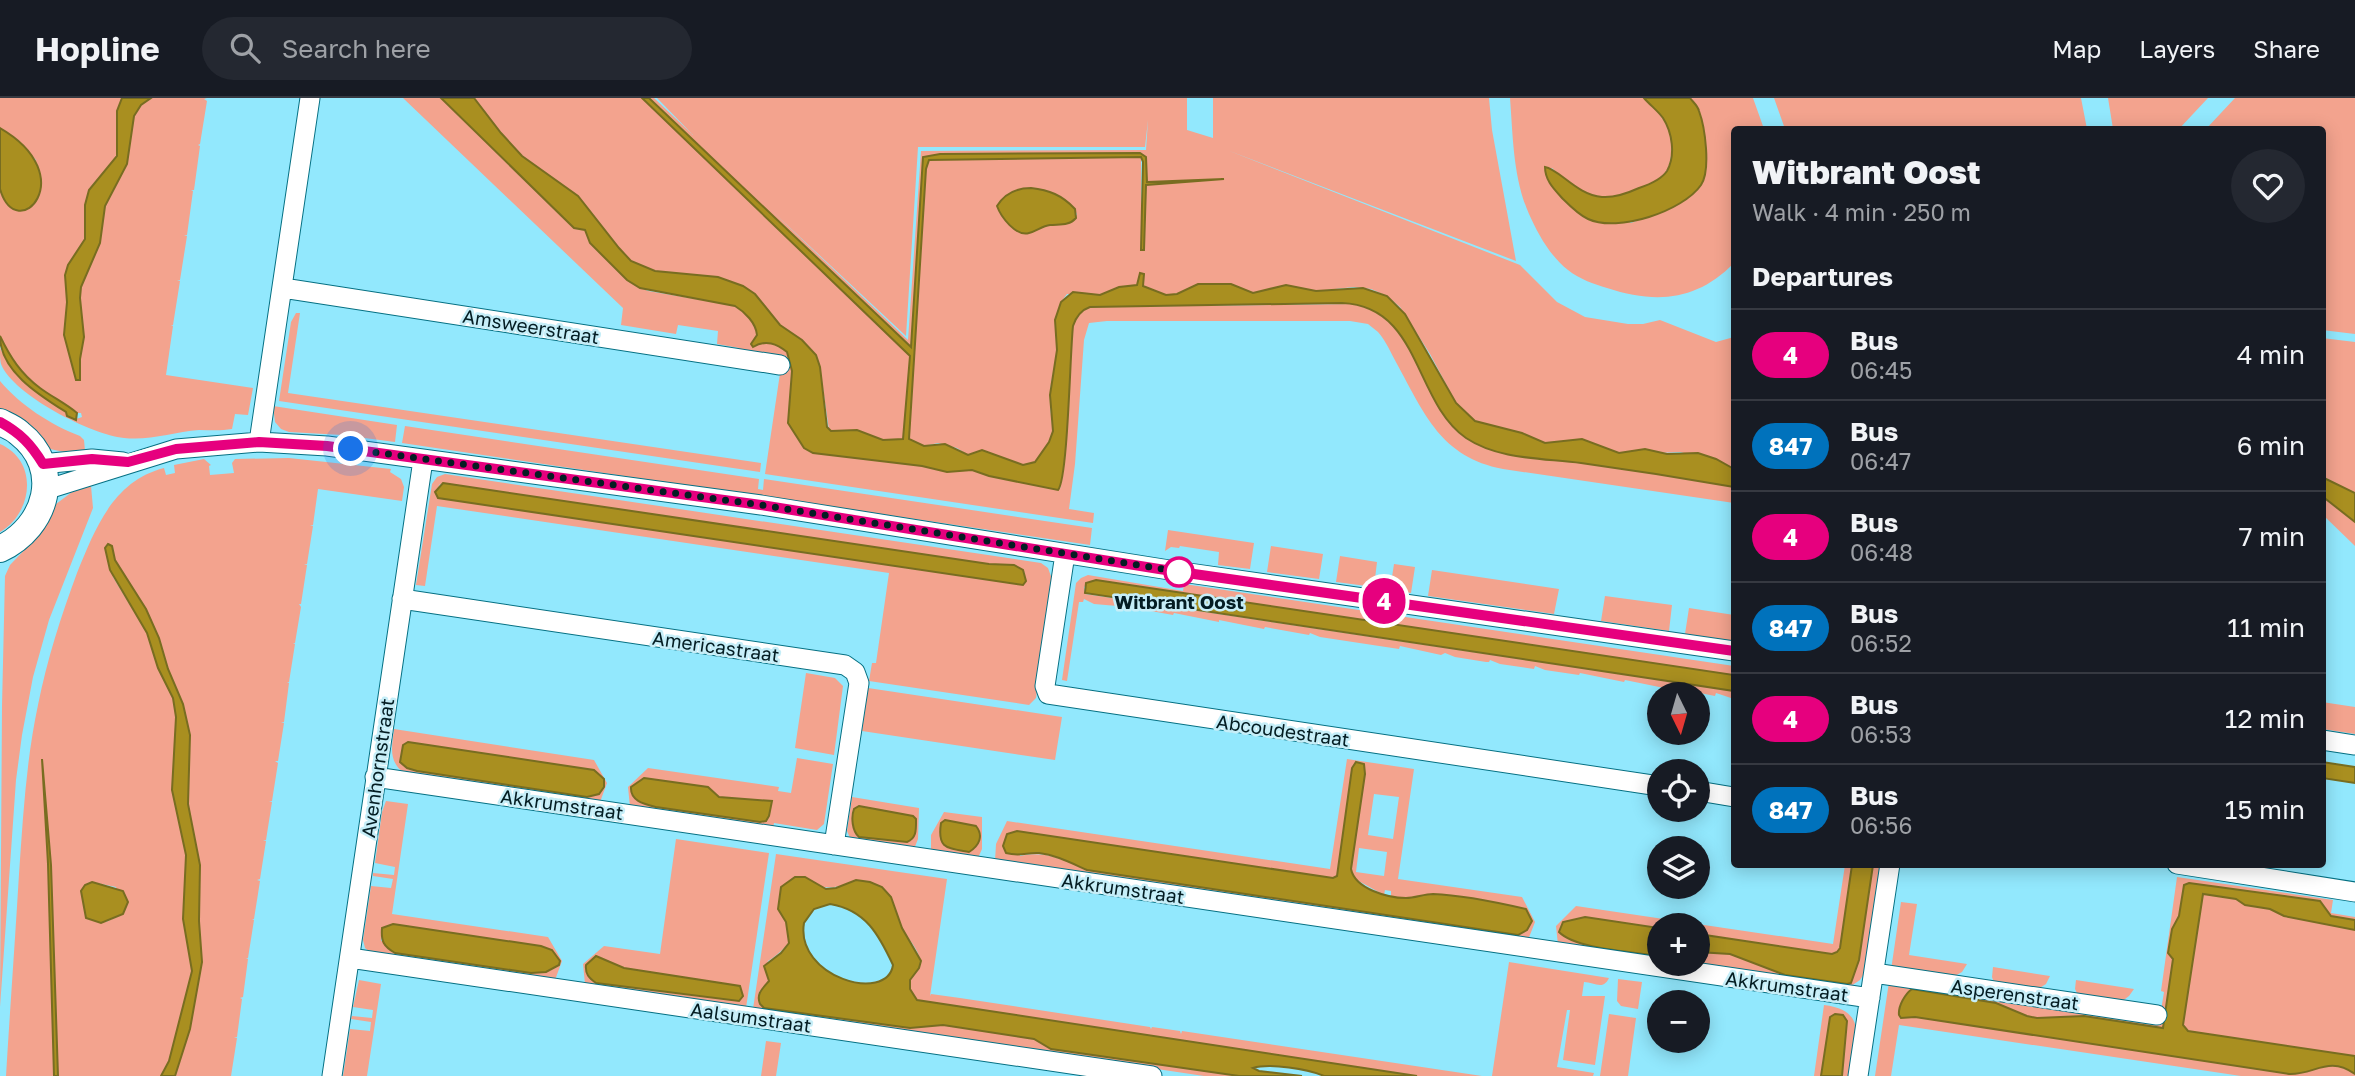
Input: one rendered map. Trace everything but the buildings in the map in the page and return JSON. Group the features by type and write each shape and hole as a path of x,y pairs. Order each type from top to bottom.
{"main road":[{"path":"0,422 19,433 34,449 44,477 41,509 30,528 15,542 0,549"}],"street":[{"path":"259,442 310,98"},
{"name":"Amsweerstraat","path":"283,288 779,365"},
{"path":"44,477 95,476 128,462 176,449 259,442 327,446 761,505 1065,554 1731,651"},
{"name":"Avenhornstraat","path":"332,1076 423,460"},
{"name":"Abcoudestraat","path":"1065,554 1045,686 1048,694 1647,784"},
{"name":"Americastraat","path":"402,599 845,665 856,672 859,683 834,845"},
{"path":"2326,741 2355,745"},
{"name":"Akkrumstraat","path":"375,777 1870,998"},
{"path":"1710,793 1731,796"},
{"path":"1858,1076 1889,868"},
{"path":"2202,868 2355,892"},
{"name":"Aalsumstraat","path":"350,958 1152,1076"},
{"name":"Asperenstraat","path":"1874,973 2157,1015"}],"shaded area":[{"path":"0,98 122,98 117,111 117,156 93,184 84,212 85,239 68,265 65,275 67,302 64,335 76,380 80,380 84,337 81,287 100,243 105,206 127,164 134,116 141,105 151,98 207,98 204,99 207,101 198,145 194,190 191,190 187,235 184,235 187,236 180,280 177,280 180,281 171,325 166,375 253,388 248,415 235,414 232,429 199,430 143,438 110,435 93,430 55,412 8,376 1,364 0,348 12,368 37,392 73,420 82,417 81,413 77,413 27,377 0,336 0,189 13,208 36,160 18,140 0,128"},
{"path":"122,98 151,98 141,105 134,116 127,164 105,206 100,243 81,287 84,337 80,380 76,380 64,335 67,302 65,275 68,265 85,239 85,205 89,190 117,156 117,111"},
{"path":"403,98 441,98 574,227 585,230 590,243 634,285 648,291 731,305 746,314 757,329 754,347 763,343 771,344 787,352 792,371 788,423 804,448 813,453 922,466 947,472 972,470 1060,489 1065,458 1073,326 1084,310 1090,307 1351,304 1374,311 1391,323 1404,340 1435,402 1448,420 1464,435 1478,443 1526,457 1592,464 1731,487 1731,503 1503,469 1464,455 1437,431 1426,416 1378,332 1368,324 1350,321 1089,323 1084,340 1069,509 1094,513 1093,523 765,474 782,360 739,352 739,348 717,344 718,331 678,325 676,334 621,325 623,308"},
{"path":"441,98 474,98 522,156 578,196 631,261 655,271 718,277 743,286 755,294 780,325 802,340 816,355 820,367 827,427 831,431 857,430 883,440 903,439 910,356 642,98 649,98 911,347 923,157 940,154 1140,153 1146,157 1147,182 1224,179 1146,185 1144,250 1141,250 1141,157 929,160 926,169 909,439 924,446 945,444 968,455 982,450 1023,465 1035,462 1053,431 1050,395 1057,350 1055,320 1061,302 1073,292 1100,295 1119,287 1137,285 1140,273 1144,274 1143,286 1166,295 1177,294 1198,284 1231,284 1253,293 1286,285 1316,291 1363,288 1387,296 1405,314 1456,403 1475,421 1522,433 1545,443 1582,439 1619,453 1645,449 1667,454 1698,453 1731,467 1731,486 1581,463 1522,457 1479,445 1466,438 1449,422 1435,402 1402,337 1387,320 1368,308 1342,303 1090,307 1084,310 1073,326 1064,463 1058,490 972,470 947,472 922,466 813,453 804,448 788,423 792,371 787,352 771,344 762,343 753,347 751,344 757,335 755,326 735,306 640,288 627,280 590,243 585,230 574,228"},
{"path":"474,98 642,98 910,356 903,439 883,440 857,430 829,430 816,355 802,340 780,325 755,294 718,277 655,271 631,261 578,196 522,156"},
{"path":"649,98 654,98 693,135 657,98 1187,98 1187,130 1213,138 1213,98 1489,98 1492,130 1516,261 1227,150 1520,265 1557,302 1585,317 1628,324 1660,320 1716,342 1731,338 1731,467 1680,452 1660,453 1645,449 1619,453 1582,439 1545,443 1522,433 1475,421 1456,403 1430,354 1400,307 1387,296 1371,289 1354,287 1316,291 1280,286 1253,293 1234,286 1166,295 1142,286 1144,274 1141,273 1138,285 1119,287 1100,295 1067,294 1062,301 1056,319 1057,352 1050,390 1051,438 1035,463 1023,465 982,450 968,455 957,448 938,443 924,446 909,439 926,168 929,160 1141,157 1141,250 1144,250 1146,185 1223,179 1147,182 1146,157 1140,153 940,154 924,157 911,348","holes":["1148,120 1146,150 921,151 908,340 771,210 906,336 918,147 1145,147","1062,197 1075,209 1077,215 1031,232"]},
{"path":"1510,98 1644,98 1666,123 1670,133 1671,157 1662,176 1635,190 1605,197 1579,189 1552,168 1545,174 1631,223 1670,208 1699,109 1690,98 1753,98 1763,126 1731,126 1731,266 1705,285 1675,296 1625,293 1592,283 1572,273 1545,244 1533,222 1520,186"},
{"path":"1644,98 1690,98 1697,106 1706,148 1706,169 1701,185 1680,203 1649,217 1616,223 1601,223 1588,219 1554,189 1545,167 1585,192 1602,197 1626,193 1658,180 1670,165 1671,137 1663,118"},
{"path":"1774,98 2081,98 2086,126 1784,126"},
{"path":"2108,98 2208,98 2182,126 2113,126"},
{"path":"2235,98 2355,98 2355,334 2326,330 2326,126 2209,126"},
{"path":"0,128 25,147 37,166 41,184 38,198 29,208 19,211 8,205 0,189"},
{"path":"1031,188 1049,192 1065,200 1075,209 1076,218 1029,233 1014,229 997,206 1012,192"},
{"path":"296,313 300,313 288,393 761,463 760,472 279,401 291,322"},
{"path":"0,336 22,371 33,383 77,413 76,420 67,416 66,412 23,381 7,360"},
{"path":"2326,338 2355,342 2355,493 2326,478"},
{"path":"0,381 37,413 80,436 84,440 85,451 64,452 50,449 0,414"},
{"path":"273,406 397,425 395,442 289,432 281,429 275,422"},
{"path":"405,426 759,479 758,489 763,490 764,479 1092,528 1090,545 402,443"},
{"path":"0,444 13,452 21,462 27,487 19,513 0,532"},
{"path":"289,458 391,469 390,472 401,479 404,487 402,501 318,489 313,525 310,525 313,526 307,564 304,564 307,565 287,683 284,722 281,722 284,723 278,761 275,761 278,763 272,801 269,801 272,802 266,840 263,840 266,841 260,879 257,880 260,881 246,958 243,997 240,998 237,1037 234,1037 237,1038 231,1076 175,1076 190,1029 202,962 199,921 200,865 188,804 190,735 183,704 168,669 159,638 146,609 115,560 113,548 113,577 147,633 158,668 173,698 176,717 172,790 186,855 183,919 192,971 169,1061 161,1076 58,1076 51,865 43,771 54,1076 6,1076 22,832 31,747 50,655 77,573 108,509 131,484 146,474 164,468 166,475 175,473 174,465 204,459 211,465 210,475 234,473 232,463 235,459","holes":["88,883 116,887 123,914 106,922"]},
{"path":"445,474 1041,563 1048,568 1052,579 1036,698 1029,705 869,681 872,663 876,663 889,573 437,506 425,586 416,585 432,484 437,477","holes":["443,483 989,564 1014,565 1025,573 1025,582 1023,585 438,498 439,485"]},
{"path":"2326,479 2355,493 2355,522 2326,499"},
{"path":"443,483 989,564 1014,565 1023,570 1026,581 1023,585 438,498 435,492"},
{"path":"91,486 93,508 49,620 33,677 22,735 16,780 0,1007 5,576 10,565 34,540 56,504 72,492"},
{"path":"2326,499 2355,522 2355,546 2326,518"},
{"path":"1168,530 1254,543 1250,569 1218,565 1219,552 1180,546 1165,551"},
{"path":"108,544 112,546 115,560 146,609 159,638 168,669 183,704 190,735 188,804 200,865 199,921 202,962 190,1029 175,1076 161,1076 169,1061 192,971 183,919 186,855 172,790 176,717 173,698 158,668 147,633 110,570 105,548"},
{"path":"1271,546 1323,554 1319,579 1267,572"},
{"path":"1340,556 1377,562 1374,587 1336,582"},
{"path":"1394,564 1415,567 1411,593 1390,590"},
{"path":"1432,570 1559,589 1554,614 1428,596"},
{"path":"1088,575 1183,591 1184,584 1731,666 1731,675 1093,580 1084,587 1085,594 1674,682 1647,682 1647,684 1624,682 1580,673 1545,670 1535,666 1534,669 1490,660 1486,662 1455,657 1445,653 1441,655 1400,646 1399,649 1320,637 1310,633 1264,629 1174,613 1094,604 1084,599 1079,602 1067,681 1062,680 1076,583"},
{"path":"1096,580 1731,675 1731,691 1710,687 1710,682 1674,682 1085,593 1086,583"},
{"path":"1605,596 1672,605 1669,631 1601,621"},
{"path":"1689,608 1731,615 1731,641 1685,634"},
{"path":"806,673 835,678 843,686 834,755 795,748"},
{"path":"1710,687 1731,691 1731,698 1716,693 1715,696 1710,695"},
{"path":"868,688 1062,717 1055,760 862,731"},
{"path":"2326,703 2355,707 2355,734 2326,730"},
{"path":"394,729 594,760 607,783 600,802 404,773 393,759","holes":["409,742 594,770 603,779 604,787 598,794 401,762 403,745"]},
{"path":"408,742 594,770 604,779 604,787 599,794 587,797 417,771 400,762 403,745"},
{"path":"797,758 833,764 824,824 817,830 774,823 773,828 630,807 628,787 648,768 779,787 778,791 791,793","holes":["637,784 708,787 719,797 771,801 639,802 631,790 631,787"]},
{"path":"42,759 51,865 58,1076 54,1076"},
{"path":"1347,759 1414,769 1398,879 1522,897 1535,922 1528,940 995,861 996,844 1007,821 1330,869","holes":["1352,768 1365,774 1351,869 1355,879 1384,895 1385,890 1391,891 1391,897 1408,898 1431,894 1526,909 1532,921 1527,930 1518,935 1087,870 1046,855 1020,856 1017,831 1333,878 1337,876","1374,794 1399,797 1393,839 1368,835","1359,848 1387,852 1384,876 1356,872"]},
{"path":"1356,762 1364,764 1365,774 1351,869 1359,882 1373,891 1390,896 1406,898 1444,895 1526,909 1532,921 1527,930 1518,935 1087,870 1045,854 1006,853 1003,846 1007,834 1017,831 1333,878 1337,876 1352,768"},
{"path":"2326,763 2355,767 2355,783 2326,779"},
{"path":"644,778 708,787 719,797 772,801 769,816 766,821 760,822 647,805 635,799 631,792 631,787"},
{"path":"852,797 919,808 918,839 914,849 850,838 847,831","holes":["859,806 913,816 916,819 916,833 853,827 853,811"]},
{"path":"386,801 408,804 392,914 548,937 562,961 555,980 371,953 365,948 363,940 371,886 391,888 393,879 373,876 373,873 394,875 395,867 375,863","holes":["393,924 541,946 559,961 559,965 381,941 382,928"]},
{"path":"859,806 913,816 916,819 914,836 907,842 859,837 852,820 854,809"},
{"path":"944,812 982,817 982,849 978,858 931,851 931,835","holes":["941,823 980,839 969,852 949,848 942,843"]},
{"path":"945,820 976,826 980,837 975,847 969,852 945,846 940,832 941,823"},
{"path":"676,839 769,853 746,1008 585,984 583,964 604,946 660,954","holes":["596,957 624,968 740,986 739,1001 630,988"]},
{"path":"776,854 947,879 930,996 960,998 1151,1029 1180,1031 1181,1034 1182,1031 1482,1076 1417,1076 917,1000 910,989 910,979 919,966 917,952 902,928 890,896 881,887 866,882 831,887 816,885 799,928 786,946 768,961 766,970 769,981 759,992 758,1001 764,1008 910,1028 943,1025 1034,1039 1051,1049 1239,1076 1204,1076 753,1009"},
{"path":"1845,868 1852,868 1840,948 1835,954 1710,936 1710,926 1833,944"},
{"path":"1852,868 1873,868 1859,960 1851,983 1785,975 1730,954 1710,953 1710,936 1832,954 1840,948"},
{"path":"1873,868 1880,868 1865,972 1860,980 1851,986 1710,966 1710,953 1730,954 1785,975 1851,983 1859,960"},
{"path":"795,877 805,877 826,889 856,880 882,887 891,897 902,928 921,961 910,980 910,989 917,1000 1417,1076 1324,1076 1299,1069 1269,1066 1253,1068 1302,1076 1239,1076 1051,1049 1034,1039 943,1025 910,1028 764,1008 759,997 769,981 764,966 789,943 786,922 778,909 781,887","holes":["830,904 862,918 876,934 893,965 887,977 875,982 860,983 843,979 813,958 805,942 804,923 814,909"]},
{"path":"2177,877 2333,900 2331,913 2355,917 2355,1076 2241,1076 1899,1025 1891,1076 1875,1076 1889,982 2159,1023"},
{"path":"92,882 123,891 128,902 123,914 101,923 86,918 81,891 85,885"},
{"path":"2189,883 2320,901 2331,916 2355,920 2355,930 2284,916 2270,909 2245,905 2236,899 2203,894 2183,1025 2188,1031 2355,1056 2355,1074 2337,1066 2329,1066 2289,1074 1915,1017 1901,1018 1899,1015 1903,1000 1912,989 1996,1003 2037,1018 2084,1016 2163,1028 2173,959 2168,953 2172,929 2179,916 2184,885"},
{"path":"1901,902 1917,904 1909,955 1967,964 1962,972 1953,977 1891,970"},
{"path":"1576,906 1647,916 1647,926 1585,917 1563,922 1590,945 1647,954 1647,958 1558,945 1556,926"},
{"path":"1585,917 1647,926 1647,954 1591,946 1567,938 1559,932 1563,922"},
{"path":"393,924 541,946 552,950 560,961 559,965 546,972 531,973 395,953 385,945 382,936 382,928"},
{"path":"596,956 624,968 740,986 743,996 739,1001 596,983 588,976 586,965"},
{"path":"1509,962 1609,978 1601,985 1584,982 1582,996 1605,996 1595,1065 1563,1060 1570,1010 1567,1010 1557,1067 1594,1073 1593,1076 1492,1076"},
{"path":"1993,967 2050,976 2046,984 2038,989 1994,983"},
{"path":"1618,979 1642,982 1638,1009 1621,1006 1617,1001"},
{"path":"359,980 381,984 367,1076 343,1076 350,1029 370,1031 371,1022 351,1019 352,1016 372,1018 373,1010 353,1007"},
{"path":"2076,980 2134,989 2121,1002 2078,995 2075,989"},
{"path":"1824,1005 1839,1008 1854,1021 1856,1040 1849,1076 1842,1076 1847,1021 1843,1015 1835,1014 1830,1018 1821,1076 1814,1076"},
{"path":"1609,1014 1636,1018 1628,1076 1600,1076"},
{"path":"1835,1014 1843,1015 1847,1021 1842,1076 1821,1076 1830,1017"},
{"path":"766,1041 781,1043 776,1076 761,1076"}],"bus line":[{"name":"4","path":"0,422 19,433 43,464 92,459 128,462 176,449 259,442 327,446 761,505 1159,569 1731,651"}],"place":[{"name":"Witbrant Oost","path":"1179,572"}],"route":[{"path":"351,449 761,505 1182,572 1179,572"}]}
